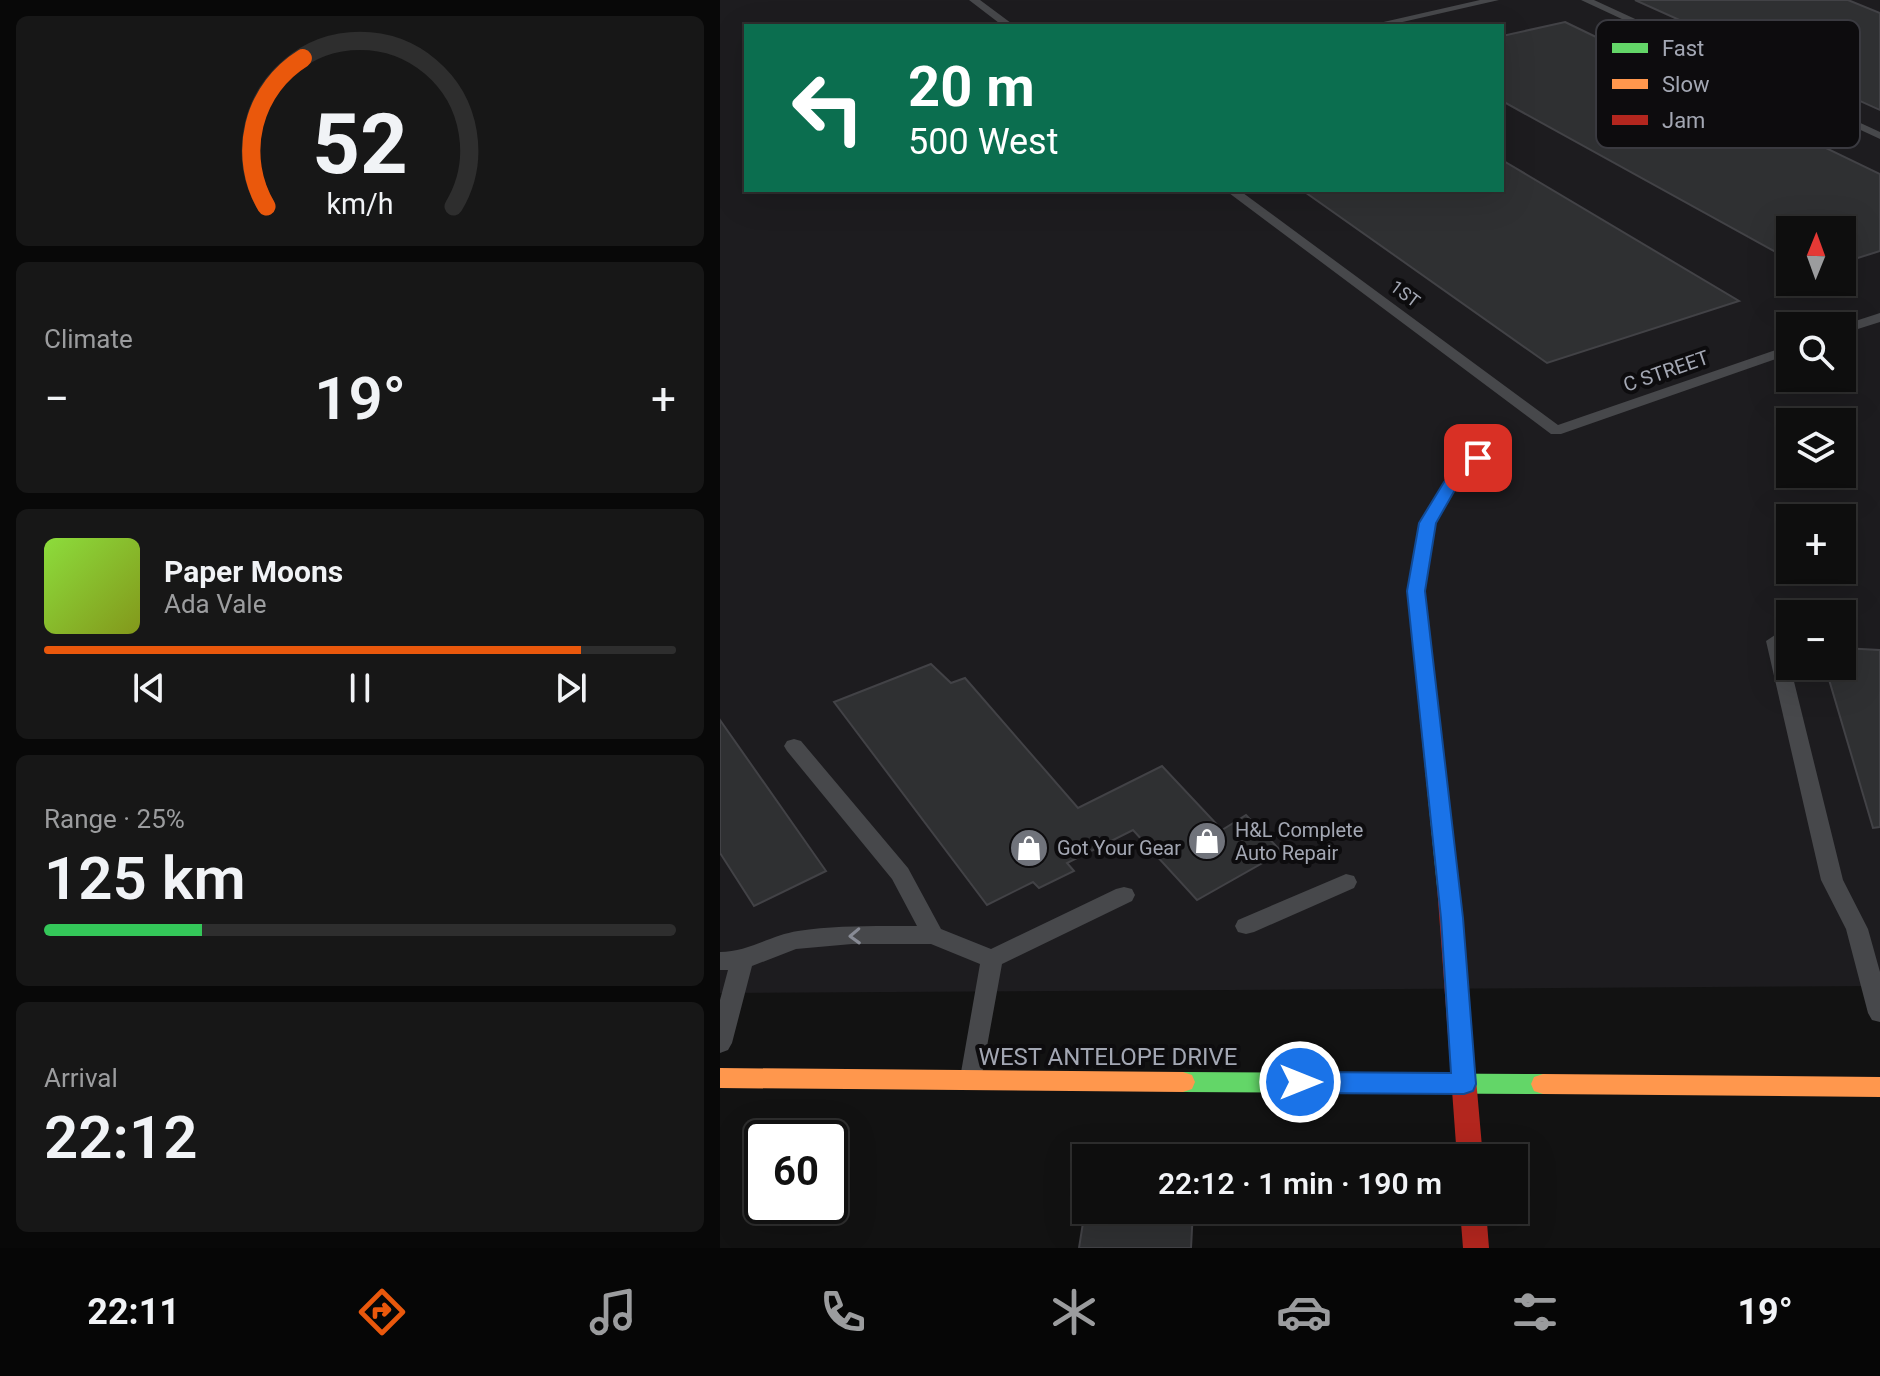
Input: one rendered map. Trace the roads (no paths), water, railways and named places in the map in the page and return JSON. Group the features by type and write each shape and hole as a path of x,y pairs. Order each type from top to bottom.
{"street":[{"path":"1469,1144 1452,918 1416,591 1427,523 1450,485 1478,458"},
{"name":"WEST ANTELOPE DRIVE","path":"720,1078 1880,1087"},
{"path":"1474,1224 1476,1248"}],"lane":[{"path":"974,0 1007,24"},
{"path":"1380,24 1494,0"},
{"path":"1586,0 1629,20"},
{"path":"1860,127 1880,136"},
{"name":"1ST","path":"1234,192 1556,431"},
{"path":"1856,325 1880,317"},
{"name":"C STREET","path":"1556,431 1776,354"},
{"path":"1775,641 1832,880 1857,929 1880,1013"},
{"path":"794,746 900,874 933,935"},
{"path":"1246,926 1346,882"},
{"path":"731,961 795,940 852,935 933,935 992,959 1124,895"},
{"path":"720,946 731,961 720,1043"},
{"path":"972,1080 992,959"}],"place":[{"name":"H&L Complete Auto Repair","path":"1207,841"},
{"name":"Got Your Gear","path":"1029,848"}]}
